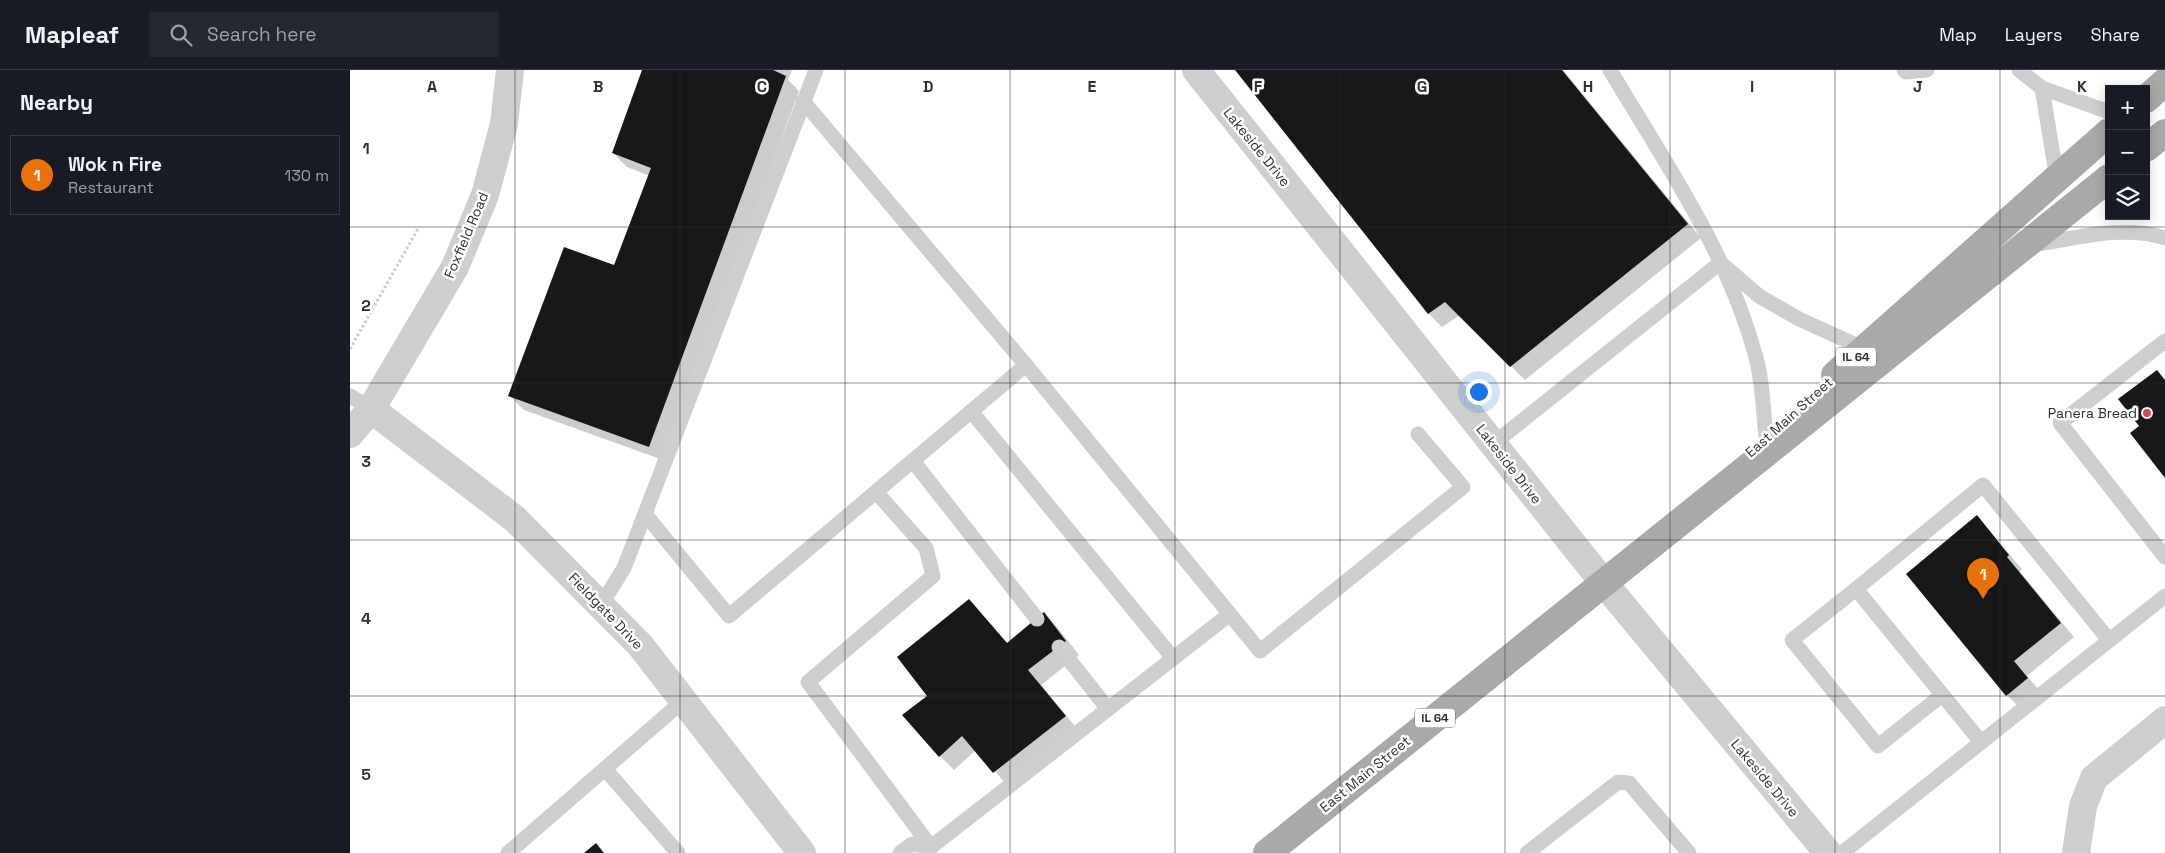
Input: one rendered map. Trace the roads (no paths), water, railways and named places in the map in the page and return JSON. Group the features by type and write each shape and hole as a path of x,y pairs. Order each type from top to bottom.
{"main road":[{"path":"2150,95 2165,82"},
{"path":"2150,145 2165,132"},
{"name":"East Main Street","path":"1603,582 2105,136"},
{"name":"East Main Street","path":"1268,853 1603,582 2105,181"}],"street":[{"name":"Foxfield Road","path":"350,434 360,402 455,267 481,204 504,124 510,70"},
{"name":"Lakeside Drive","path":"1196,70 1603,582 1828,853"},
{"name":"Fieldgate Drive","path":"360,402 515,519 601,605 640,645 802,853"},
{"path":"2076,853 2082,806 2094,778 2165,720"}],"lane":[{"path":"601,605 624,568 816,70"},
{"path":"1610,70 1702,226 1740,307 1756,356 1762,391 1766,437"},
{"path":"1904,70 1906,72 1927,70"},
{"path":"2019,70 2042,88 2105,111"},
{"path":"2042,88 2057,179"},
{"path":"803,100 1026,365 1260,652 1463,488 1418,434"},
{"path":"2027,245 2118,232 2148,233 2165,238"},
{"path":"1493,444 1720,262"},
{"path":"1720,262 1760,296 1799,319 1865,349"},
{"path":"2165,341 2060,423 2165,557"},
{"path":"645,514 729,616 1026,365"},
{"path":"971,411 1173,658"},
{"path":"913,461 1037,619"},
{"path":"1942,695 1878,746 1792,640 1983,485 2109,640"},
{"path":"876,492 926,548 933,576 808,682 929,850"},
{"path":"1856,589 1981,742"},
{"path":"1842,853 2165,596"},
{"path":"929,850 1230,614"},
{"path":"1059,646 1108,709"},
{"path":"508,853 684,700"},
{"path":"605,769 678,853"},
{"path":"1527,853 1618,782 1629,783 1689,853"},
{"path":"900,853 912,844 929,850"}],"place":[{"name":"Panera Bread","path":"2147,413"},
{"name":"Wok n Fire","path":"1983,599"}]}
